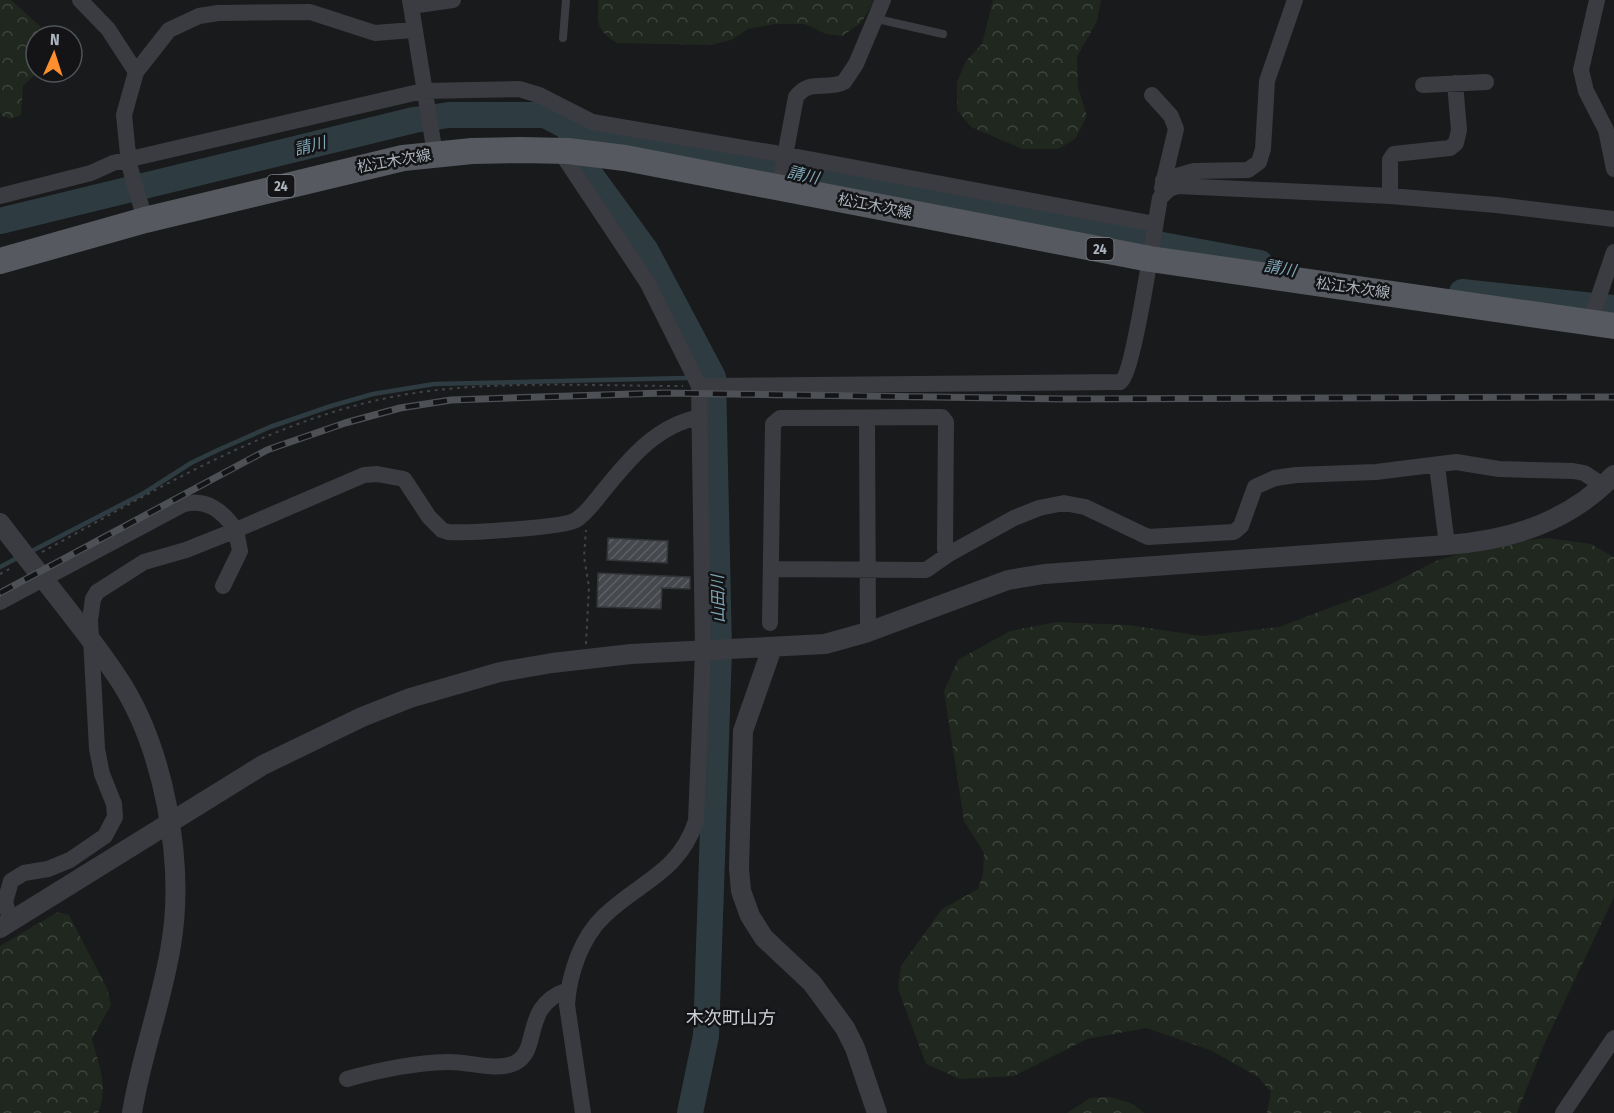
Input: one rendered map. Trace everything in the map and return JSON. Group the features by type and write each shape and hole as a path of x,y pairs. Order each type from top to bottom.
{"main road":[{"name":"松江木次線","path":"0,261 142,212 369,164 432,142 501,150 573,152 780,183 1150,259 1599,320"}],"street":[{"path":"80,0 108,29 136,72"},
{"path":"432,142 410,3 453,0"},
{"path":"780,183 796,97 805,87 844,82 855,64 873,18 883,0"},
{"path":"1163,180 1194,171 1242,171 1257,166 1263,149 1267,81 1295,0"},
{"path":"1597,0 1581,70 1586,91 1606,130 1614,169"},
{"path":"142,212 129,162 124,115 136,72 169,30 199,16 218,12 310,12 375,33 413,30"},
{"path":"1423,85 1486,82"},
{"path":"1390,196 1390,160 1394,154 1450,148 1456,143 1459,130 1455,83"},
{"path":"0,195 129,162 423,94 531,91 592,122 1155,224"},
{"path":"709,386 1120,382 1125,380 1150,259 1163,180 1176,129 1171,116 1152,95"},
{"path":"573,152 709,386 700,417 713,650 699,807 692,835 674,862 611,909 591,930 568,990 568,1017 583,1113"},
{"path":"1160,198 1169,189 1187,185 1390,196 1497,205 1614,219"},
{"path":"1599,320 1600,292 1614,252"},
{"path":"5,925 5,902 11,881 24,873 48,869 70,860 105,836 115,818 114,804 102,774 97,749 90,620 93,598 103,586 136,566 236,530 364,475 377,474 404,479 429,517 442,530 448,532 563,524 576,520 588,510 628,459 641,447 674,427 700,417"},
{"path":"770,623 772,424 780,418 942,417 946,422 945,549 949,554"},
{"path":"867,418 868,632"},
{"path":"772,569 926,570 949,554 1014,518 1053,504 1064,503 1084,507 1148,537 1234,532 1240,526 1251,492 1263,482 1296,475 1376,472 1456,462 1499,469 1573,471 1609,480"},
{"path":"1437,466 1447,545"},
{"path":"5,925 263,765 362,717 410,698 500,672 552,663 631,654 825,644 868,632 1008,580 1044,574 1447,545 1496,539 1543,525 1571,511 1609,480"},
{"path":"0,602 184,504 194,501 212,506 226,516 236,530 240,551 223,586"},
{"path":"0,523 117,676 153,754 169,823 174,871 172,943 132,1113"},
{"path":"772,648 743,731 739,868 741,891 750,916 764,938 812,983 844,1028 855,1048 876,1113"},
{"path":"347,1079 390,1069 449,1062 496,1066 513,1063 525,1054 536,1016 541,1008 557,994 568,990"},
{"path":"1563,1113 1614,1038"}],"lane":[{"path":"563,38 566,0"},
{"path":"873,18 943,34"}],"path":[{"path":"41,552 206,464 271,434 326,414 387,398 437,390 483,387 709,386"},
{"path":"586,650 590,587 584,557 588,510"},
{"path":"0,574 21,563"}],"green space":[{"path":"0,0 11,0 38,24 24,24 25,84 23,86 21,115 11,119 2,116 0,112"},
{"path":"598,0 875,0 861,23 842,36 826,34 805,24 775,24 748,29 731,40 710,45 617,43 605,34 599,25"},
{"path":"993,0 1101,0 1097,21 1077,57 1078,88 1087,116 1075,139 1058,149 1023,149 971,127 957,110 957,82 966,61 982,44"},
{"path":"1548,538 1591,544 1614,557 1614,897 1543,1047 1517,1113 1267,1113 1271,1092 1258,1077 1210,1050 1146,1028 1087,1039 1014,1076 960,1079 926,1064 898,989 901,966 942,909 978,889 983,874 984,853 964,821 944,691 958,660 1010,631 1057,622 1129,625 1202,636 1279,627 1385,587 1438,560 1499,543"},
{"path":"58,912 69,915 107,988 111,1005 92,1039 102,1076 101,1103 98,1113 0,1113 0,946"},
{"path":"1111,1097 1133,1104 1144,1113 1067,1113 1090,1098"}],"building":[{"path":"608,538 668,541 667,563 607,560"},
{"path":"598,573 690,577 690,589 662,588 661,609 597,607"}],"waterway":[{"name":"請川","path":"0,221 414,120 449,115 545,115 564,125 938,204 1260,263"},
{"name":"山田川","path":"571,135 587,170 646,251 713,377 719,650 706,1036 690,1113"},
{"name":"請川","path":"1462,292 1614,308"},
{"name":"山田川","path":"706,377 713,377"},
{"path":"30,552 144,493 191,463 218,450 270,427 373,394 434,384 686,378"},
{"path":"0,567 19,557"}],"railway":[{"path":"0,593 267,450 345,423 400,408 451,400 663,393 1066,399 1614,397"}],"district":[{"name":"木次町山方","path":"731,1018"}]}
